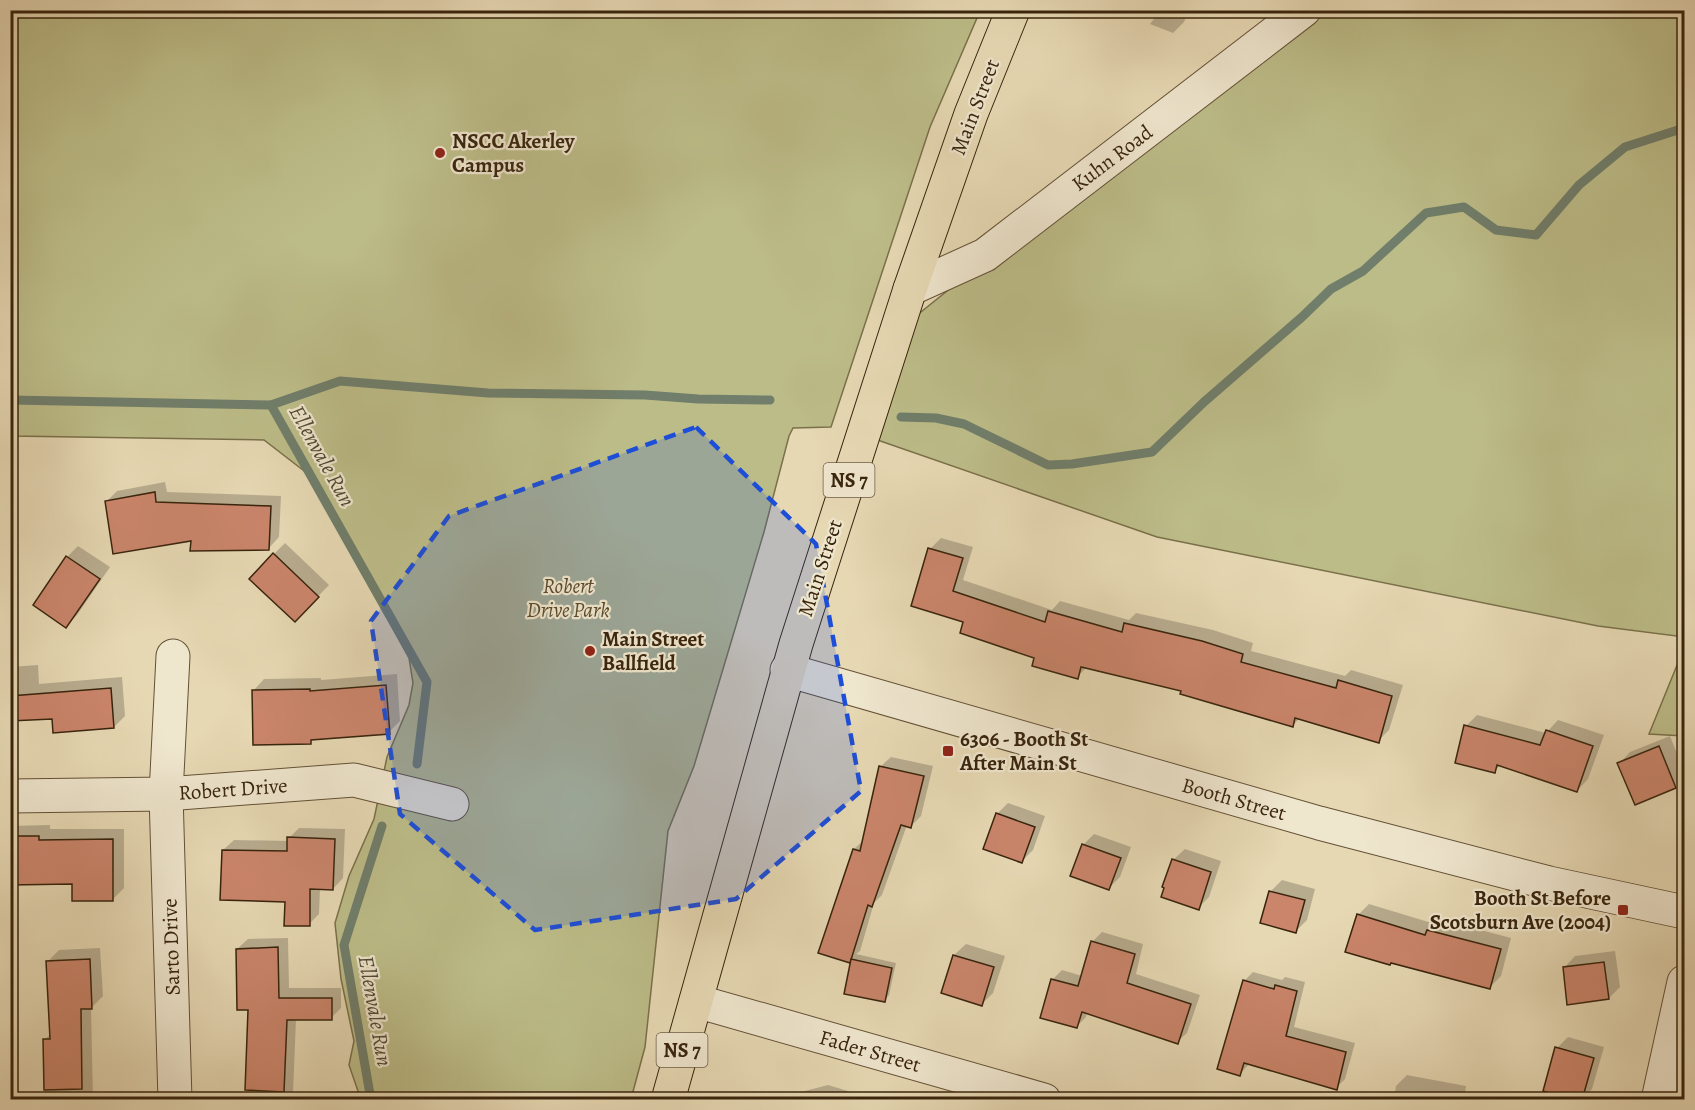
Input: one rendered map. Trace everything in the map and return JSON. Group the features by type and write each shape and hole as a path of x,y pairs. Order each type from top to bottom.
{"main road":[{"name":"Main Street","path":"668,1100 787,670 910,289 971,114 1013,10"}],"street":[{"name":"Kuhn Road","path":"910,289 985,255 1304,10"},
{"name":"Sarto Drive","path":"173,656 166,794 175,1100"},
{"name":"Booth Street","path":"787,670 1319,823 1549,883 1684,912"},
{"name":"Robert Drive","path":"10,796 166,794 354,780 452,804"},
{"path":"1658,1100 1684,982"},
{"name":"Fader Street","path":"696,1001 1044,1100"}],"highlighted area":[{"path":"696,427 816,544 861,791 736,899 535,930 400,814 371,621 449,516"}],"green space":[{"name":"Robert Drive Park","path":"11,11 980,11 930,127 831,427 793,428 789,436 764,532 694,766 668,831 645,1047 631,1099 358,1099 359,1094 349,1065 354,1041 341,979 335,923 349,876 374,819 387,757 409,705 413,683 409,658 340,521 308,474 264,440 11,436"},
{"path":"1288,11 1684,11 1684,637 1598,626 1157,537 863,435 901,328"},
{"path":"1684,648 1684,736 1649,734"}],"building":[{"path":"155,492 156,502 271,506 269,550 190,551 191,541 113,554 105,501"},
{"path":"928,548 963,558 953,591 1045,622 1048,611 1122,632 1124,623 1202,641 1243,654 1241,662 1336,688 1338,680 1392,696 1379,743 1295,718 1293,727 1180,694 1181,691 1081,667 1078,679 1032,666 1034,658 960,633 963,622 911,606"},
{"path":"273,553 319,597 295,622 249,579"},
{"path":"66,556 100,579 66,628 33,605"},
{"path":"386,685 390,734 311,740 311,744 253,745 252,690 310,689 310,691"},
{"path":"111,688 114,728 53,733 52,719 10,721 10,696"},
{"path":"1464,725 1540,745 1546,730 1593,746 1577,792 1497,765 1495,773 1455,763"},
{"path":"1659,746 1676,788 1635,805 1617,763"},
{"path":"879,766 924,776 911,828 901,825 872,907 868,905 850,963 818,953 853,849 860,851"},
{"path":"996,813 1035,827 1022,863 983,849"},
{"path":"10,836 39,836 39,840 113,839 113,901 72,901 72,884 10,885"},
{"path":"287,837 335,839 333,890 310,889 310,926 284,926 285,902 220,900 222,850 287,851"},
{"path":"1082,844 1121,858 1109,890 1070,876"},
{"path":"1172,859 1211,872 1199,910 1161,897 1164,888 1162,887"},
{"path":"1269,891 1305,900 1296,933 1260,923"},
{"path":"1357,914 1425,935 1427,930 1501,949 1490,989 1345,952"},
{"path":"1091,941 1135,954 1127,983 1191,1004 1178,1044 1082,1012 1077,1028 1040,1018 1051,979 1078,986"},
{"path":"278,947 279,998 332,998 332,1020 287,1020 284,1092 245,1090 248,1010 237,1010 236,949"},
{"path":"953,955 994,967 982,1006 941,993"},
{"path":"90,959 92,1009 81,1009 82,1089 44,1090 43,1039 50,1039 46,961"},
{"path":"851,959 892,968 885,1002 844,994"},
{"path":"1604,962 1609,999 1567,1005 1563,967"},
{"path":"1243,980 1274,989 1275,985 1297,991 1286,1036 1346,1052 1337,1090 1244,1063 1240,1076 1217,1069"},
{"path":"1555,1047 1594,1058 1582,1100 1573,1100 1543,1091"}],"waterway":[{"path":"901,417 936,418 964,424 1048,465 1072,464 1152,452 1204,402 1331,289 1363,271 1426,213 1464,207 1496,230 1536,235 1579,185 1625,147 1684,128"},
{"path":"271,405 340,381 488,393 645,395 698,399 770,400"},
{"name":"Ellenvale Run","path":"10,400 271,405 427,682 417,764"},
{"name":"Ellenvale Run","path":"371,1100 344,945 382,826"}],"place":[{"name":"NSCC Akerley Campus","path":"440,153"},
{"name":"Main Street Ballfield","path":"590,651"},
{"name":"6306 - Booth St After Main St","path":"948,751"},
{"name":"Booth St Before Scotsburn Ave (2004)","path":"1623,910"}]}
